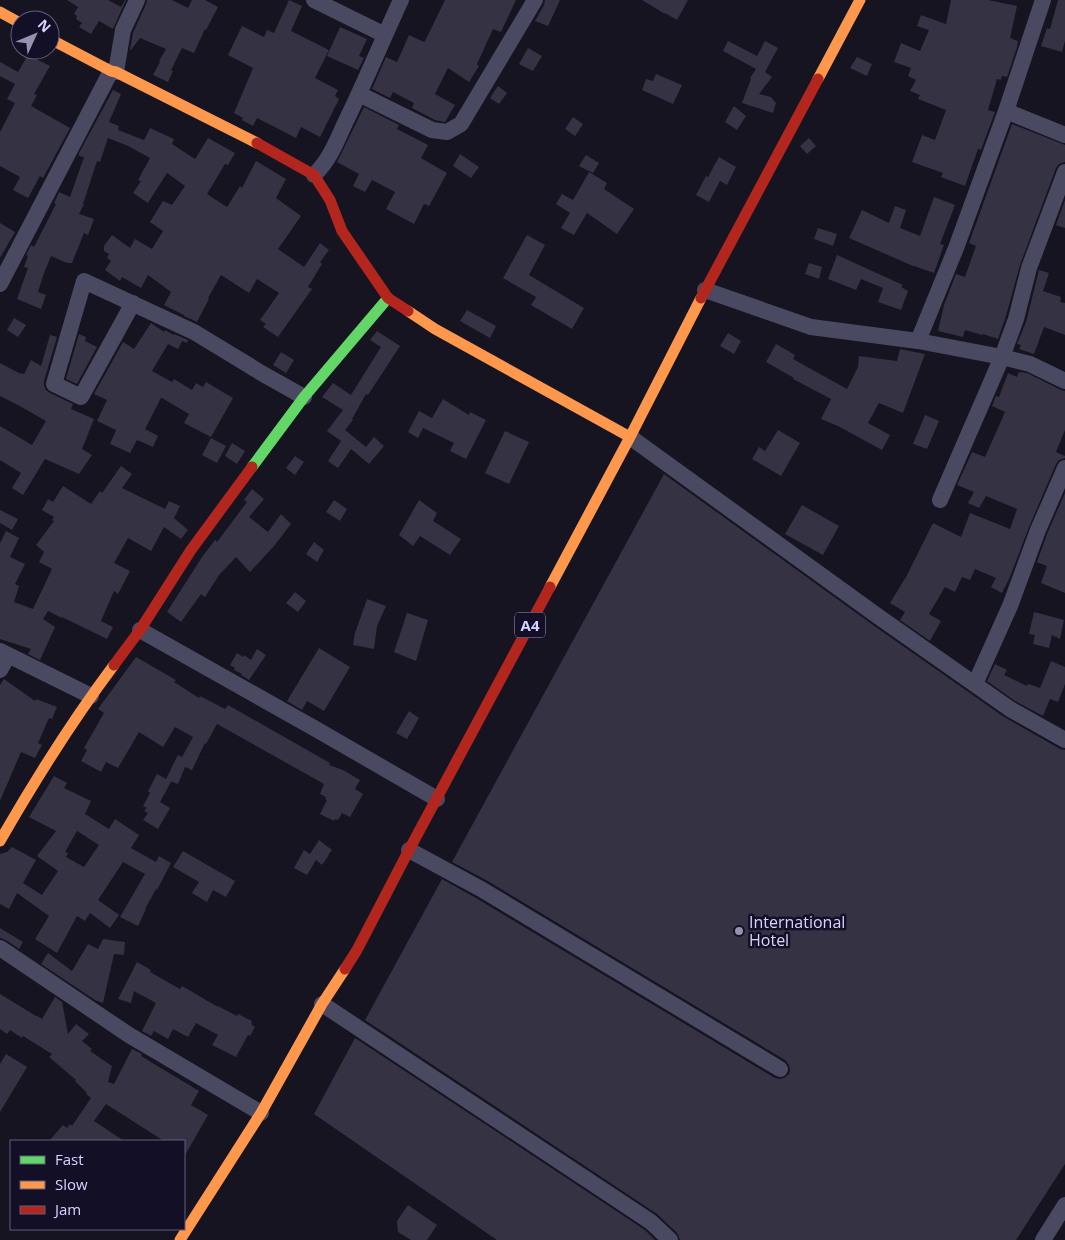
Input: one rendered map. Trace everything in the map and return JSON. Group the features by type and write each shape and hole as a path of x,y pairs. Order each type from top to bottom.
{"main road":[{"name":"A4","path":"180,1240 261,1113 322,1004 357,950 860,0"},
{"path":"60,44 266,148 314,175 330,200 342,231 388,298 435,329 630,437"},
{"path":"0,841 30,790 91,696 140,630 190,550 304,397 388,298"}],"street":[{"path":"0,284 114,72 122,30 137,0"},
{"path":"314,0 385,34"},
{"path":"314,175 321,169 331,152 401,0"},
{"path":"359,94 432,130 447,132 461,124 535,0"},
{"path":"918,341 956,248 1006,112 1043,0"},
{"path":"1006,112 1065,135"},
{"path":"940,500 1002,357 1016,319 1035,251 1065,172"},
{"path":"133,303 80,397 54,384 84,281 133,303 194,332 262,374 304,397"},
{"path":"705,290 810,327 918,341 1002,357 1030,364 1065,380"},
{"path":"630,437 1010,709 1065,740"},
{"path":"975,684 1010,606 1038,530 1065,468"},
{"path":"140,630 437,799"},
{"path":"0,670 4,654 91,696"},
{"path":"409,850 481,890 780,1069"},
{"path":"0,948 129,1035 261,1113"},
{"path":"322,1004 651,1222 670,1240"},
{"path":"1043,1240 1065,1205"}],"building":[{"path":"67,0 108,0 121,7 126,0 113,29 99,21 91,34 79,27 82,23 76,19 77,16 74,14 78,7"},
{"path":"147,0 172,0 188,8 192,0 205,0 218,7 194,53 182,48 171,70 173,71 168,82 153,75 166,49 140,38 130,49 133,33"},
{"path":"289,0 302,6 291,31 329,50 315,78 338,90 335,96 339,99 320,137 301,127 296,138 257,118 253,126 234,113 253,68 228,55 242,26 264,37 267,30 274,33"},
{"path":"445,0 516,0 501,32 493,29 477,64 479,66 469,82 448,68 435,94 455,105 445,122 435,120 412,108 414,103 393,92 390,98 372,89 386,57 397,62 409,35 425,41"},
{"path":"545,0 560,0 548,26 535,21"},
{"path":"642,0 688,0 677,20"},
{"path":"951,0 988,0 1017,6 1010,38 1018,41 1017,47 1007,77 1002,76 1001,80 997,79 988,110 995,112 981,150 978,149 965,186 941,177 943,173 912,162 922,135 935,140 946,110 918,99 920,95 910,91 916,80 908,76 911,68 894,62 901,43 920,51 929,30 917,26 921,15 946,24"},
{"path":"1058,0 1065,0 1065,41 1062,52 1041,46 1047,28 1050,29"},
{"path":"340,27 367,39 359,56 364,58 358,70 327,56"},
{"path":"728,41 757,56 765,41 778,48 765,72 772,77 759,94 771,97 776,103 773,113 742,103 750,78 756,69 723,51"},
{"path":"528,48 542,56 533,71 519,64"},
{"path":"857,57 872,64 867,76 850,68"},
{"path":"25,60 38,60 50,66 34,94 37,95 31,106 70,128 43,178 40,176 28,198 13,190 20,177 0,166 0,132 15,103 7,99 15,84 0,76 0,62 18,72"},
{"path":"656,74 682,85 673,104 642,90 646,79 653,81"},
{"path":"498,86 507,93 499,104 490,98"},
{"path":"113,90 121,94 109,122 119,126 118,130 144,140 150,128 174,139 172,144 195,159 208,138 235,153 228,165 225,164 207,194 227,207 240,186 242,188 256,161 286,179 276,198 301,216 278,249 304,267 320,243 329,250 320,262 322,264 308,287 312,289 278,337 263,327 266,324 260,320 279,293 257,279 249,293 221,275 197,322 164,305 171,292 148,275 141,288 122,277 120,281 105,270 111,261 107,258 109,254 104,251 104,246 112,235 130,248 135,239 152,249 163,231 150,222 163,201 172,205 185,186 167,173 148,203 133,193 141,181 138,180 150,158 108,138 100,162 97,161 84,204 79,214 94,219 88,235 84,233 72,263 67,263 51,256 38,292 46,295 41,309 17,299 28,268 24,267 28,256 26,255 31,245 34,247 56,204 54,203 59,192 70,197 84,157 79,156 79,153"},
{"path":"734,106 746,116 737,130 725,122"},
{"path":"364,107 399,125 397,129 428,145 421,158 447,173 429,206 424,204 414,224 386,209 395,192 372,180 365,192 353,186 359,174 337,162"},
{"path":"573,117 583,124 575,136 565,129"},
{"path":"1012,124 1065,145 1065,162 1059,164 1056,168 1020,265 998,339 965,330 963,337 938,331 944,305 956,274 965,277 976,246 969,243"},
{"path":"809,138 816,146 807,154 800,146"},
{"path":"460,154 479,167 471,178 453,166"},
{"path":"586,155 599,163 593,173 579,166"},
{"path":"719,157 736,167 727,185 720,181 709,202 696,195"},
{"path":"589,172 607,183 604,189 634,209 617,234 587,213 574,235 561,228 570,213 556,204 562,194 573,200"},
{"path":"934,197 955,205 940,244 944,245 934,273 913,266 849,238 862,210 889,223 895,206 906,210 900,228 920,236"},
{"path":"1065,200 1065,228 1056,225"},
{"path":"0,223 15,232 0,258"},
{"path":"818,228 837,234 833,246 814,239"},
{"path":"527,235 545,245 529,275 584,308 572,329 531,305 536,297 503,278"},
{"path":"837,255 903,285 901,287 908,291 901,310 878,302 883,288 861,279 856,290 828,279"},
{"path":"809,263 822,267 819,279 805,274"},
{"path":"1039,270 1049,273 1043,291 1061,297 1060,302 1065,303 1065,335 1044,327 1034,354 1019,349 1021,345 1017,344 1026,322"},
{"path":"467,310 496,326 490,338 460,321"},
{"path":"14,318 26,325 18,337 7,330"},
{"path":"151,323 164,332 165,330 188,340 187,343 182,341 178,349 168,344 152,371 172,382 174,379 192,390 196,383 203,387 206,382 233,398 211,437 184,423 189,414 161,398 145,429 158,436 153,447 137,440 130,453 110,444 116,430 97,421 107,400 94,394 123,342 134,349"},
{"path":"377,331 400,346 368,395 366,394 353,420 345,430 366,447 374,437 384,446 369,464 351,449 338,468 328,461 341,441 327,431 343,410 322,397 333,383 351,395 381,347 370,340"},
{"path":"728,333 741,341 734,354 720,346"},
{"path":"79,334 86,337 85,341 97,347 77,384 66,379"},
{"path":"50,335 57,337 44,386 50,393 73,404 71,409 94,419 82,449 92,455 79,474 45,459 23,495 12,488 21,473 0,460 0,426 32,445 46,421 0,396 0,363 21,374 24,374 31,360 41,366"},
{"path":"776,344 795,355 793,359 847,389 858,367 859,356 897,361 900,349 925,354 903,413 879,403 868,423 890,435 882,450 821,419 831,399 766,362"},
{"path":"281,352 294,360 286,373 273,365"},
{"path":"1019,372 1027,373 1065,391 1065,430 1056,452 1065,456 1065,458 1059,460 1056,464 1002,593 991,587 996,578 975,569 970,580 962,577 955,592 945,587 929,614 941,621 930,641 900,620 905,612 890,603 906,577 933,523 961,537 970,513 1010,529 1017,509 986,496 979,508 968,503 974,492 957,485 972,452 985,457 1005,412 992,406 996,396 999,397 1008,373 1017,377"},
{"path":"443,399 469,415 470,412 486,420 466,459 450,451 454,443 423,428 418,438 408,432 419,411 432,418"},
{"path":"925,415 939,421 927,449 913,444"},
{"path":"778,430 800,443 781,476 752,459 759,447 765,451"},
{"path":"505,431 529,442 509,484 485,473"},
{"path":"211,438 226,446 217,463 202,455"},
{"path":"232,443 245,451 237,464 225,456"},
{"path":"295,456 304,462 295,475 286,468"},
{"path":"121,466 132,474 122,488 165,509 169,501 180,506 174,518 188,530 181,539 164,527 151,551 128,538 114,563 130,571 118,594 114,591 101,621 113,627 107,639 48,611 43,619 55,627 40,660 28,654 31,649 0,639 0,543 6,531 19,538 10,557 25,564 15,584 19,586 14,602 33,609 52,569 39,562 44,552 36,545 54,521 52,520 54,517 42,510 48,499 53,502 63,486 91,504 100,491 102,493"},
{"name":"International Hotel","path":"664,474 1004,717 1065,750 1065,1164 1016,1240 680,1240 677,1233 657,1214 365,1020 442,879 775,1078 784,1078 789,1074 789,1065 785,1060 486,880 452,862"},
{"path":"252,489 264,499 249,517 268,532 281,514 291,524 250,572 236,557 219,575 205,597 201,594 181,622 167,612 202,557 215,540 217,542 247,502 244,500"},
{"path":"1065,493 1065,593 1041,583 1047,566 1037,562"},
{"path":"334,500 347,509 340,521 326,512"},
{"path":"419,500 437,513 433,521 461,539 450,555 420,536 413,546 399,535"},
{"path":"802,505 839,526 823,555 785,534"},
{"path":"0,510 18,519 12,530 0,523"},
{"path":"314,542 324,550 317,562 306,554"},
{"path":"295,592 306,601 298,612 286,603"},
{"path":"367,599 386,606 377,626 374,649 353,645 355,633"},
{"path":"1034,612 1064,620 1060,639 1052,635 1049,648 1033,644 1035,635 1029,634"},
{"path":"407,613 428,620 416,661 394,652"},
{"path":"319,648 350,667 324,711 307,701 302,710 287,701"},
{"path":"257,649 266,655 249,680 230,665 237,653 251,660"},
{"path":"136,657 176,680 174,682 199,698 200,696 225,709 228,705 330,763 329,765 343,770 360,780 355,789 363,794 350,817 342,813 338,820 335,819 334,821 320,814 327,800 325,799 326,797 320,794 324,784 217,724 192,770 185,767 178,784 170,781 160,802 170,808 158,829 143,820 148,813 144,811 147,808 143,806 157,774 166,779 178,755 182,757 193,737 175,727 163,747 139,732 118,768 106,762 101,772 81,761 87,750 84,748 104,713 98,709"},
{"path":"1051,661 1065,667 1065,684 1058,702 1050,699 1043,716 1015,701 987,681 995,664 1007,670 1004,675 1027,686 1028,684 1040,688"},
{"path":"4,679 35,701 36,699 57,707 52,719 49,718 38,743 42,745 35,758 21,752 0,801 0,685"},
{"path":"409,711 419,718 407,739 396,733"},
{"path":"54,776 67,783 64,788 91,801 85,814 109,829 115,819 139,835 131,848 156,862 159,856 171,863 145,909 138,926 120,917 145,874 123,862 98,900 119,915 110,928 90,913 85,921 77,916 57,953 35,939 49,916 17,893 9,909 0,904 0,854 7,852 12,847 36,860 23,883 42,895 58,871 37,856 56,831 29,817","holes":["77,831 99,845 84,867 66,857 68,853 65,852"]},
{"path":"319,840 332,850 322,865 316,860 307,875 294,868 304,850 310,854"},
{"path":"183,851 235,881 226,897 213,890 207,902 192,893 199,882 173,867"},
{"path":"0,928 23,942 19,949 0,938"},
{"path":"103,939 125,942 124,955 114,954 103,1003 95,1000 41,964 48,953 72,971 88,944 98,949"},
{"path":"137,962 151,970 150,972 180,989 182,986 218,1007 252,1021 251,1024 255,1027 250,1036 248,1035 236,1057 212,1045 218,1035 196,1023 188,1037 173,1029 168,1039 154,1031 151,1036 142,1031 156,1003 134,991 131,1003 118,999"},
{"path":"0,994 42,1019 55,997 62,1002 68,1034 76,1024 89,1034 82,1041 92,1049 90,1051 112,1066 108,1082 114,1084 132,1049 199,1091 191,1105 208,1115 185,1155 185,1140 162,1140 106,1104 94,1121 122,1140 50,1140 63,1125 67,1128 70,1124 72,1126 91,1098 76,1080 49,1057 52,1054 23,1036 22,1038 10,1030 7,1034 0,1029"},
{"path":"355,1038 645,1230 655,1240 497,1240 314,1114"},
{"path":"6,1054 27,1067 0,1112 0,1064"},
{"path":"408,1205 437,1225 427,1240 411,1240 398,1232 397,1221"}],"traffic: fast":[{"path":"252,467 304,397 388,298"}],"traffic: slow":[{"path":"818,79 860,0"},
{"path":"0,12 10,18"},
{"path":"60,44 257,143"},
{"path":"550,587 701,298"},
{"path":"408,311 435,329 630,437"},
{"path":"0,841 54,751 114,665"},
{"path":"180,1240 261,1113 322,1004 345,969"}],"traffic: jam":[{"path":"701,298 818,79"},
{"path":"257,143 314,175 330,200 342,231 388,298 408,311"},
{"path":"114,665 140,630 191,550 252,467"},
{"path":"345,969 357,950 550,587"}],"place":[{"name":"International Hotel","path":"739,931"}]}
